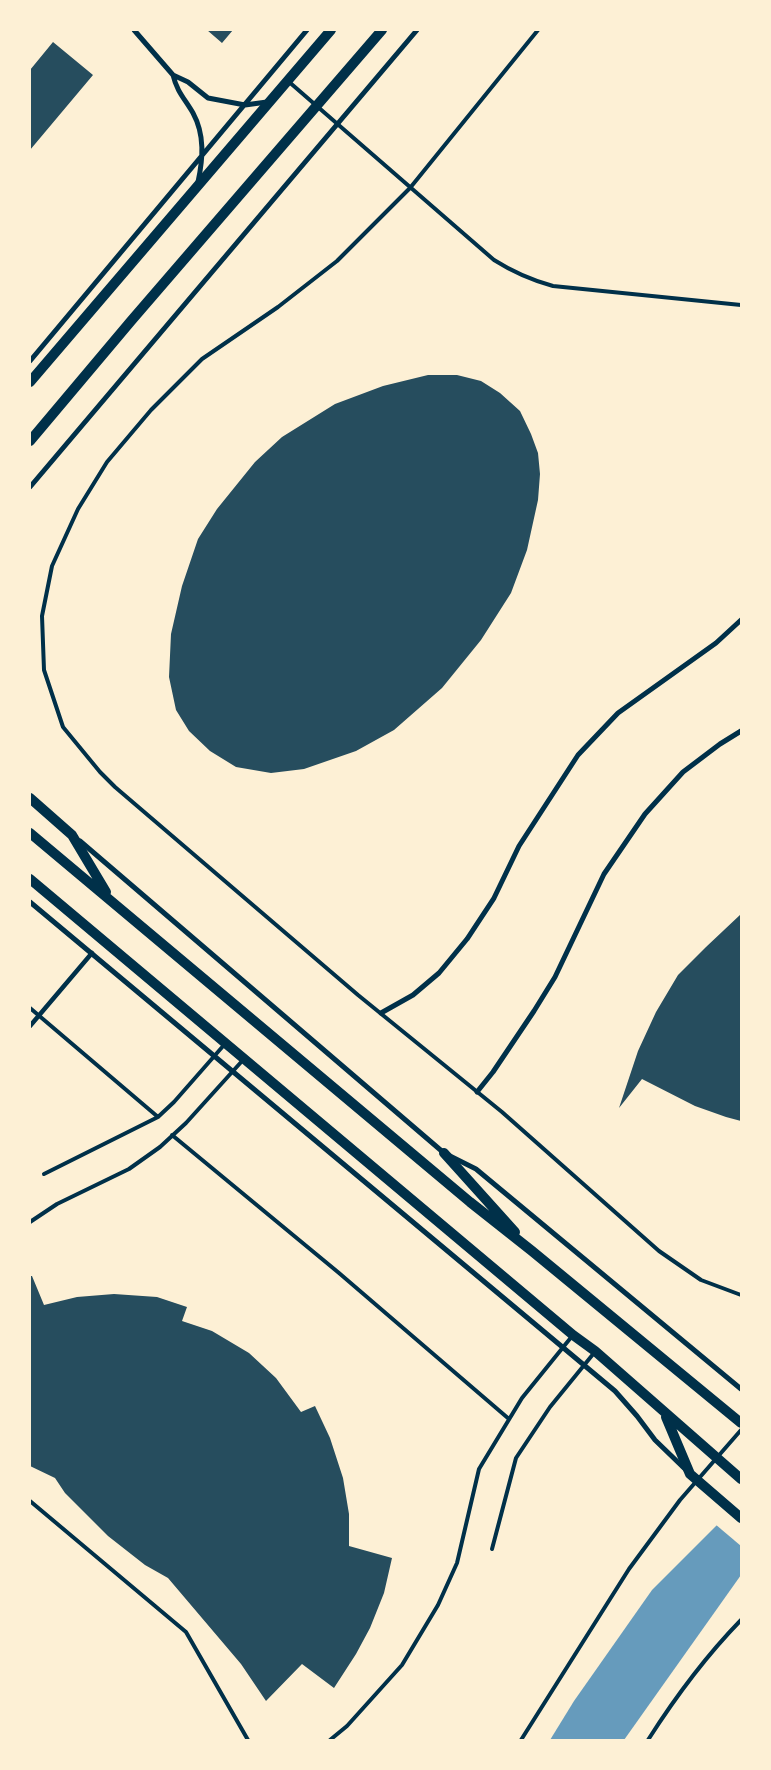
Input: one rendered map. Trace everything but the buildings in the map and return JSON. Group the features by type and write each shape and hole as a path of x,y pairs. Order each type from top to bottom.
{"main road":[{"path":"30,382 331,30"},
{"path":"30,441 382,30"},
{"path":"30,798 72,835 110,900"},
{"path":"30,833 470,1202 741,1423"},
{"path":"30,879 573,1336 595,1352 741,1479"},
{"path":"444,1153 532,1251"},
{"path":"665,1413 690,1474 741,1518"}],"street":[{"path":"134,30 173,75 188,82 208,98 245,105 255,105 270,101"},
{"path":"30,361 307,30"},
{"path":"30,487 417,30"},
{"path":"173,75 176,89 198,123 202,136 202,157 196,188"},
{"path":"381,1013 413,995 439,973 467,939 494,898 519,846 545,804 585,748 618,713 716,643 741,620"},
{"path":"476,1092 510,1049 534,1011 559,969 604,874 645,814 683,772 720,744 741,731"},
{"path":"72,835 444,1153 476,1169 741,1389"},
{"path":"30,902 616,1390 655,1440 690,1474"},
{"path":"30,1026 92,953"}],"lane":[{"path":"538,30 410,188 337,261 278,307 202,359 151,410 107,462 78,510 52,566 42,616 44,670 63,727 100,772 135,805 476,1092 659,1251 701,1280 741,1295"},
{"path":"288,81 494,260 514,273 553,286 741,305"},
{"path":"30,1008 158,1117"},
{"path":"44,1174 158,1117 174,1102 226,1043"},
{"path":"30,1222 57,1204 128,1169 160,1147 186,1123 244,1059"},
{"path":"172,1135 339,1273 509,1419"},
{"path":"330,1740 347,1726 402,1665 438,1605 457,1563 479,1469 522,1398 573,1336"},
{"path":"492,1549 516,1458 550,1407 595,1352"},
{"path":"521,1740 629,1569 680,1500 741,1430"},
{"path":"30,1501 186,1632 248,1740"},
{"path":"648,1740 702,1662 741,1620"}],"water":[{"path":"741,1501 741,1575 624,1740 550,1740 574,1701 652,1590"}],"pier":[{"path":"741,1499 741,1546 715,1524"}]}
